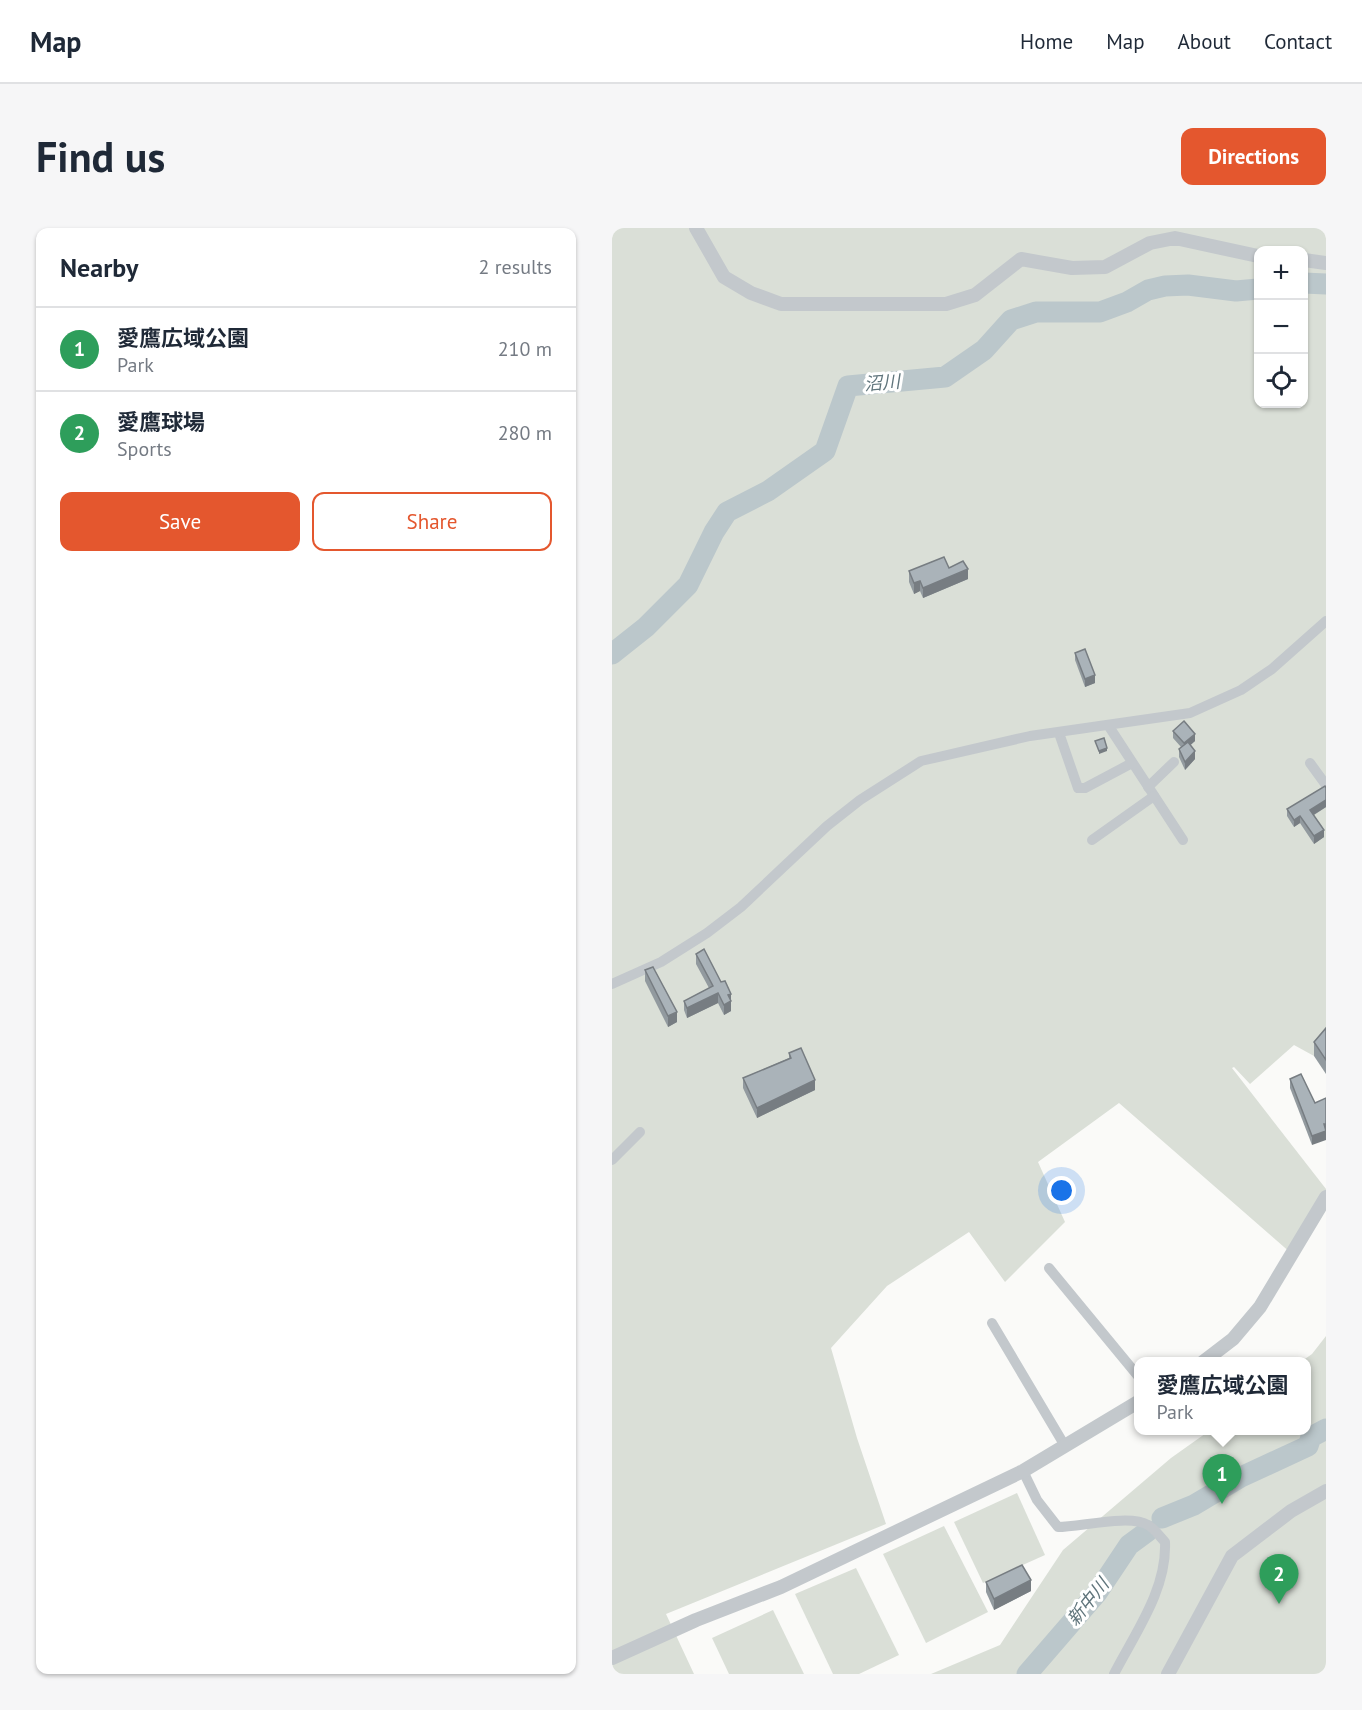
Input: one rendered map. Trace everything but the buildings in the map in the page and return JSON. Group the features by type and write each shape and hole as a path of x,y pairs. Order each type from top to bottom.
{"street":[{"path":"696,228 724,277 752,293 781,304 946,304 975,295 1008,267 1021,260 1072,268 1105,267 1150,243 1175,238 1254,255"},
{"path":"1308,261 1326,263"},
{"path":"612,984 661,962 707,933 741,907 826,826 860,800 921,761 1030,736 1190,713 1217,702 1272,669 1326,621"},
{"path":"1108,725 1182,840"},
{"path":"1059,733 1078,788 1084,788 1132,763"},
{"path":"1092,840 1151,792 1174,762"},
{"path":"1310,763 1326,785"},
{"path":"612,1160 640,1132"},
{"path":"1210,1357 1233,1339 1260,1307 1326,1197"},
{"path":"1049,1268 1134,1371"},
{"path":"992,1323 1065,1446"},
{"path":"612,1658 696,1620 781,1587 1023,1471 1134,1404"},
{"path":"1023,1471 1037,1500 1058,1527 1117,1520 1147,1524 1166,1542 1166,1562 1160,1584 1114,1674"},
{"path":"1167,1674 1232,1556 1291,1511 1326,1491"}],"shaded area":[{"path":"612,228 1326,228 1326,1038 1314,1056 1294,1045 1250,1084 1234,1067 1232,1068 1326,1189 1326,1197 1292,1254 1119,1103 1038,1162 1065,1222 1005,1282 969,1232 887,1286 831,1348 857,1438 886,1524 666,1614 694,1674 612,1674"},
{"path":"1326,1336 1326,1674 931,1674 1000,1645 1063,1550 1171,1458 1203,1435 1311,1435 1311,1357 1308,1357"},
{"path":"1017,1493 1045,1555 983,1583 954,1522"},
{"path":"944,1526 988,1612 926,1643 883,1554"},
{"path":"856,1568 899,1655 859,1674 833,1674 795,1594"},
{"path":"773,1610 804,1674 729,1674 712,1638"}],"waterway":[{"name":"沼川","path":"1308,283 1326,284"},
{"name":"沼川","path":"612,654 646,627 688,585 714,532 727,512 768,491 825,451 848,386 945,377 984,350 1011,320 1036,312 1100,312 1127,302 1148,290 1165,286 1188,285 1236,291 1254,289"},
{"name":"新中川","path":"1162,1518 1194,1505 1241,1477 1308,1446 1311,1437 1326,1429"},
{"name":"新中川","path":"1027,1674 1097,1593 1129,1545 1148,1531"}],"place":[{"name":"愛鷹広域公園","path":"1222,1504"},
{"name":"愛鷹球場","path":"1279,1604"}]}
